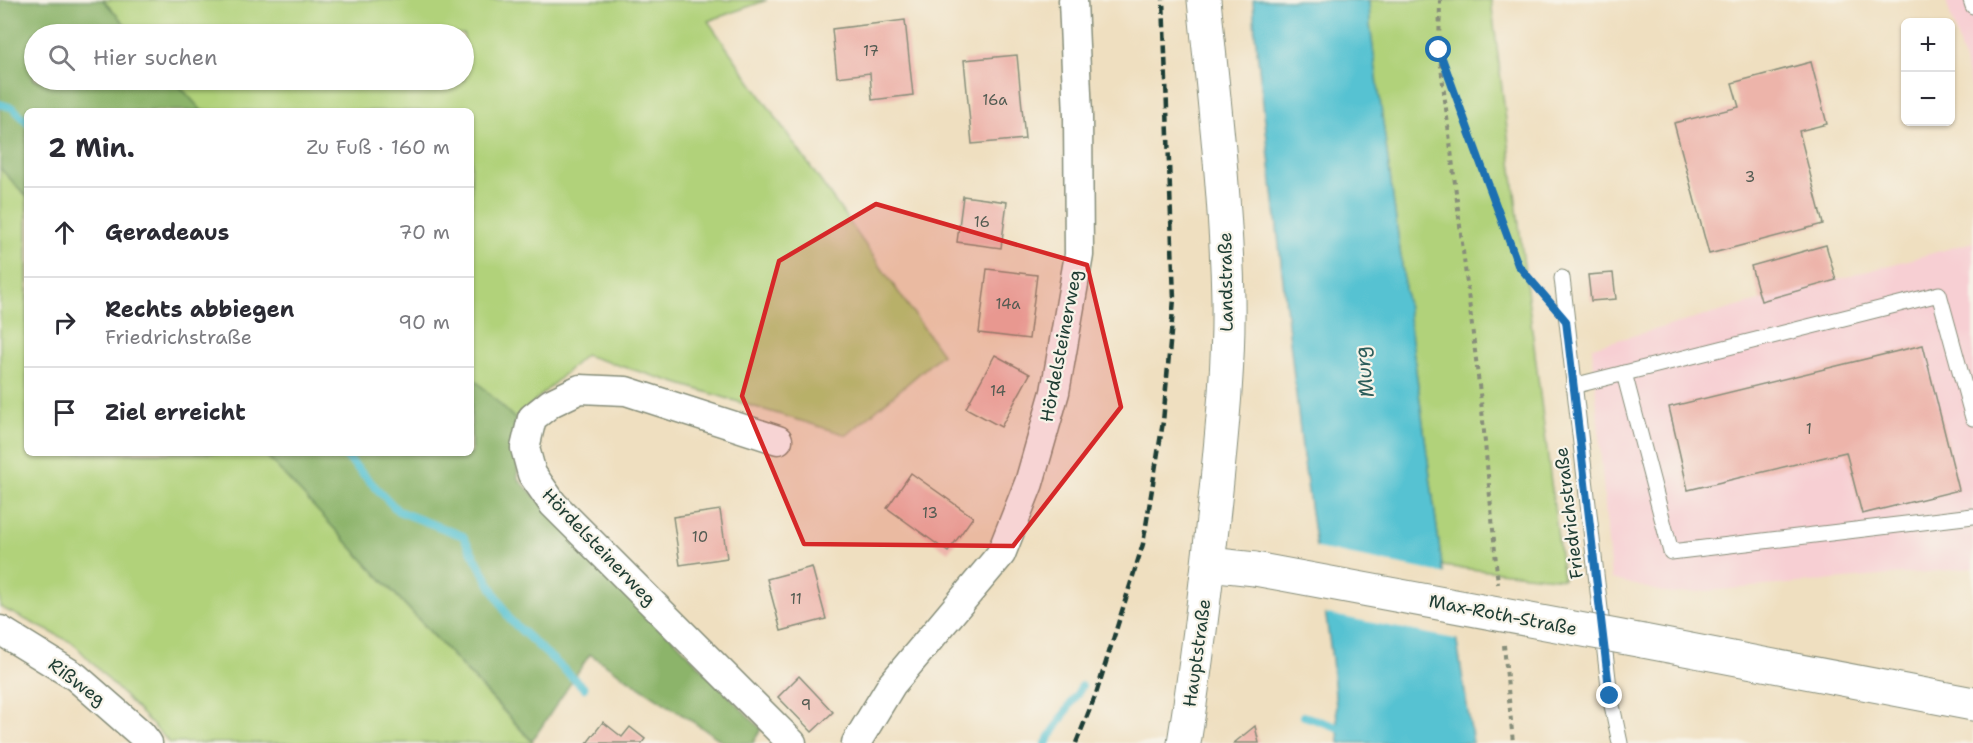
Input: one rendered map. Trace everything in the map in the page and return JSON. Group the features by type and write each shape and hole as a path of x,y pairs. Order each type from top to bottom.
{"street":[{"name":"Hördelsteinerweg","path":"856,743 892,684 1001,554 1029,483 1055,392 1079,255 1078,116 1073,0"},
{"name":"Landstraße","path":"1204,0 1225,218 1228,302 1223,416 1209,564"},
{"name":"Hördelsteinerweg","path":"778,440 626,391 580,389 551,403 532,418 525,448 532,474 553,504 792,743"},
{"name":"Max-Roth-Straße","path":"1209,564 1256,569 1973,704"},
{"name":"Hauptstraße","path":"1184,743 1209,564"},
{"name":"Rißweg","path":"0,630 76,677 141,734 148,743"}],"lane":[{"path":"1971,0 1973,6"},
{"name":"Friedrichstraße","path":"1562,278 1610,696 1620,743"},
{"path":"1573,386 1939,294 1973,418"},
{"path":"1624,373 1671,552 1973,516"}],"path":[{"path":"1440,0 1439,50 1482,410 1499,589"},
{"path":"1439,50 1518,265 1566,321"},
{"path":"1503,636 1514,743"}],"highlighted area":[{"path":"876,204 1087,265 1121,407 1013,546 804,544 742,396 779,261"}],"shaded area":[{"path":"1946,0 1973,0 1973,92 1955,31 1955,18 1951,18"},
{"path":"1973,242 1973,568 1671,594 1611,579 1592,347"}],"green space":[{"path":"0,0 103,0 125,24 24,24 24,90 183,90 199,108 24,108 24,194 0,168"},
{"path":"103,0 767,0 708,21 942,354 847,435 585,355 515,419 474,379 474,108 199,108 183,90 474,90 474,24 125,24"},
{"path":"1369,0 1491,0 1563,579 1442,566 1370,25"},
{"path":"0,168 24,194 24,456 267,456 533,743 170,743 73,643 0,607"},
{"path":"474,379 515,419 518,479 761,729 753,743 725,743 590,654 532,741 267,456 474,456"}],"water":[{"name":"Murg","path":"1253,0 1369,0 1370,25 1442,566 1451,605 1473,743 1339,743 1332,659 1303,456"}],"pier":[{"path":"1312,547 1447,574 1460,640 1322,613"}],"building":[{"path":"905,20 913,95 872,100 870,73 837,77 832,29"},
{"path":"1017,55 1025,139 972,144 964,60"},
{"path":"1811,62 1827,124 1799,131 1823,224 1709,254 1674,123 1739,107 1732,83"},
{"path":"963,196 1007,202 1001,248 957,242"},
{"path":"1826,245 1836,280 1761,301 1751,266"},
{"path":"987,269 1037,275 1029,339 979,333"},
{"path":"1613,273 1616,299 1591,301 1588,275"},
{"path":"1923,345 1959,490 1862,514 1846,452 1688,490 1669,407"},
{"path":"995,355 1030,374 1001,427 966,408"},
{"path":"911,473 973,517 948,552 887,508"},
{"path":"720,510 727,558 680,565 673,517"},
{"path":"812,567 826,619 781,631 767,579"},
{"path":"799,676 833,712 812,732 778,697"},
{"path":"603,722 622,737 630,727 645,739 642,743 587,743"},
{"path":"1255,726 1259,743 1234,743"}],"waterway":[{"path":"0,104 13,108 24,119"},
{"path":"346,456 398,511 463,536 510,620 584,688"},
{"path":"1046,743 1082,686"},
{"path":"1304,716 1346,730"}],"railway":[{"path":"1076,743 1096,694 1143,544 1163,422 1174,299 1163,0"}],"route":[{"path":"1439,50 1518,265 1566,321 1610,696"}]}
